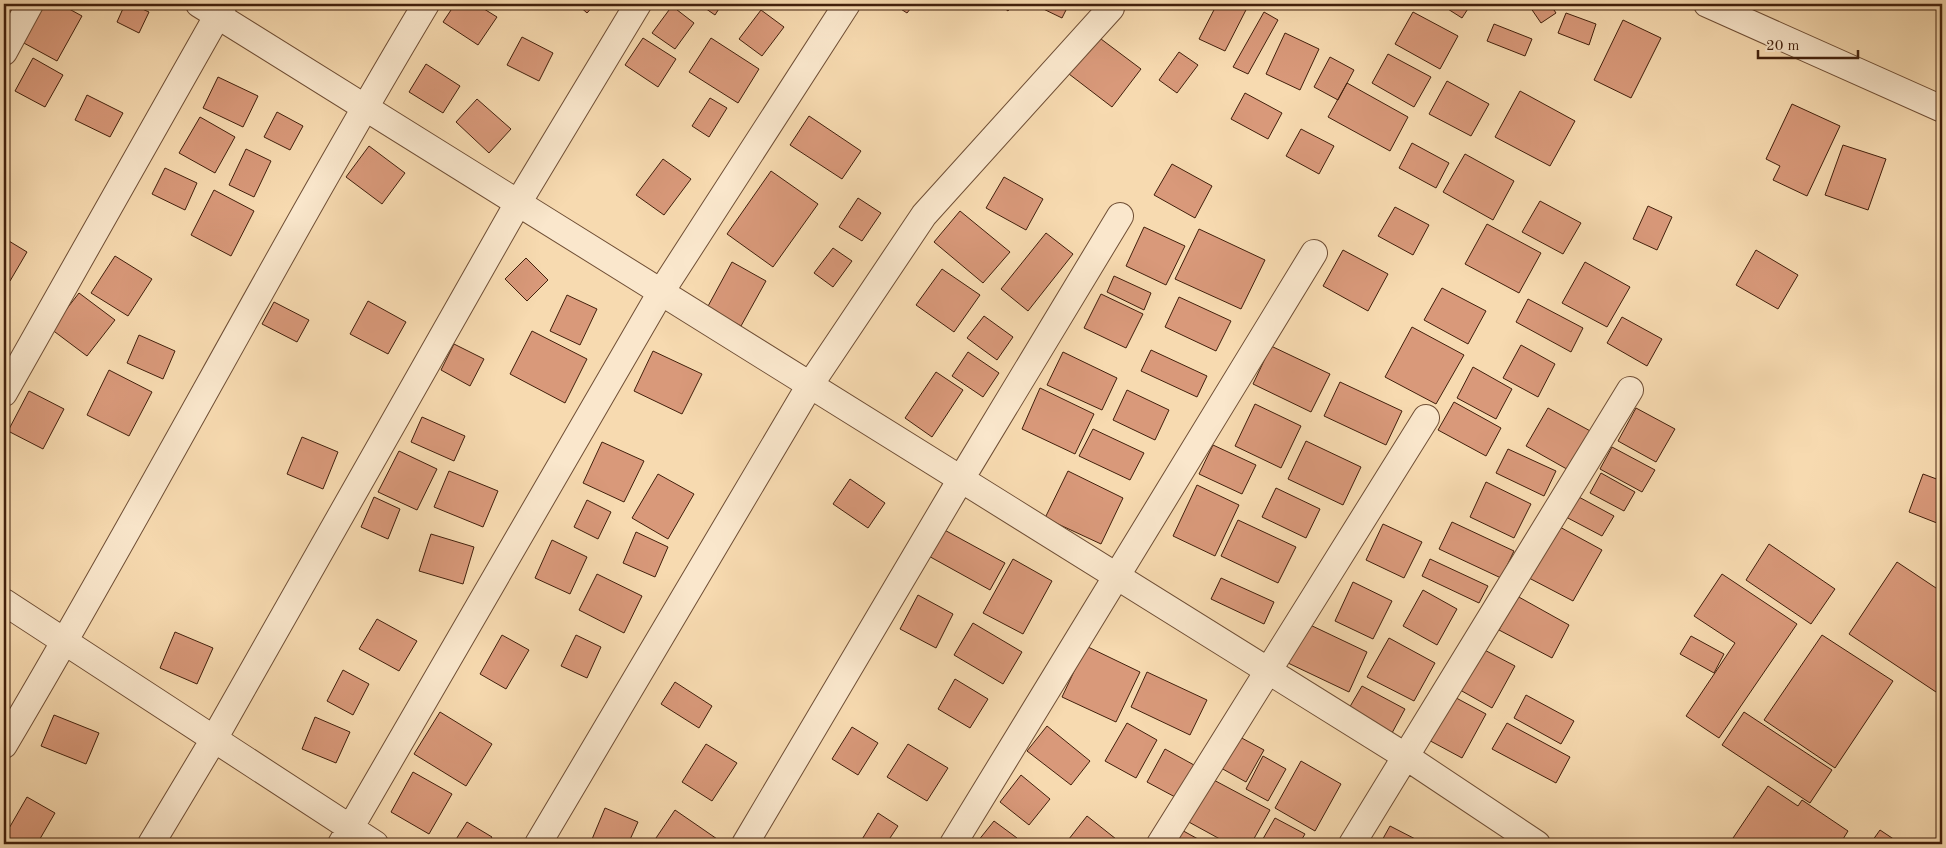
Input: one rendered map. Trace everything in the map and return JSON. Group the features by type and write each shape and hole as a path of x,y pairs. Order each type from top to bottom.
{"street":[{"path":"4,52 30,4"},
{"path":"4,745 65,642 364,107 426,4"},
{"path":"151,844 214,739 518,203 638,4"},
{"path":"346,836 661,292 847,4"},
{"path":"1707,4 1942,109"},
{"path":"4,393 213,8 364,107 1405,756 1537,844"},
{"path":"538,844 810,385 924,215 1111,8"},
{"path":"744,844 1120,216"},
{"path":"952,844 1118,577 1314,253"},
{"path":"1352,844 1630,390"},
{"path":"1160,844 1426,418"},
{"path":"4,602 214,739 346,836 375,844"}],"building":[{"path":"44,4 60,4 82,16 57,61 22,42"},
{"path":"125,4 131,4 149,12 139,33 117,22"},
{"path":"455,4 476,4 497,17 478,45 443,22"},
{"path":"577,4 595,4 587,13"},
{"path":"699,4 722,4 715,15"},
{"path":"893,4 914,4 907,13"},
{"path":"999,4 1013,4 1008,11"},
{"path":"1033,4 1069,4 1062,18"},
{"path":"1217,4 1249,4 1225,51 1199,39"},
{"path":"1440,4 1471,4 1462,18"},
{"path":"1528,4 1550,4 1556,13 1541,23"},
{"path":"672,6 694,23 675,49 652,33"},
{"path":"761,10 784,27 762,56 739,39"},
{"path":"1264,12 1278,20 1248,74 1233,67"},
{"path":"1413,12 1458,36 1440,69 1395,44"},
{"path":"1566,13 1596,24 1589,45 1558,33"},
{"path":"1623,20 1661,38 1631,98 1594,80"},
{"path":"1494,24 1532,39 1525,56 1487,41"},
{"path":"1285,33 1319,49 1300,90 1266,74"},
{"path":"1097,36 1141,69 1112,107 1069,74"},
{"path":"522,37 553,53 539,81 507,65"},
{"path":"643,38 676,59 658,87 625,65"},
{"path":"711,38 759,69 738,103 689,72"},
{"path":"1179,52 1198,65 1177,93 1159,80"},
{"path":"1388,54 1431,77 1414,107 1372,83"},
{"path":"1330,57 1354,70 1338,100 1314,87"},
{"path":"33,58 63,75 45,107 15,91"},
{"path":"426,64 460,86 443,113 409,92"},
{"path":"218,77 258,96 243,127 203,108"},
{"path":"1447,81 1489,104 1471,136 1429,114"},
{"path":"1347,83 1408,117 1390,151 1328,117"},
{"path":"1520,91 1575,121 1550,166 1495,137"},
{"path":"1245,93 1282,113 1268,139 1231,119"},
{"path":"87,95 123,113 110,137 75,120"},
{"path":"710,98 727,108 709,137 692,126"},
{"path":"477,99 511,129 489,153 456,122"},
{"path":"1792,104 1840,126 1807,196 1773,180 1780,166 1766,159"},
{"path":"277,112 303,126 290,150 264,137"},
{"path":"809,116 861,151 842,179 790,145"},
{"path":"200,117 235,137 215,173 179,153"},
{"path":"1301,129 1334,146 1319,174 1286,156"},
{"path":"1412,143 1449,163 1436,188 1399,168"},
{"path":"1843,145 1886,159 1868,210 1825,195"},
{"path":"369,146 405,173 382,204 346,177"},
{"path":"246,149 271,161 254,197 229,185"},
{"path":"1465,154 1514,181 1493,220 1443,192"},
{"path":"663,159 691,179 664,215 636,195"},
{"path":"1172,164 1212,186 1195,218 1154,195"},
{"path":"165,168 197,183 185,210 152,194"},
{"path":"771,171 818,204 773,267 727,234"},
{"path":"1004,177 1043,199 1026,230 986,208"},
{"path":"214,190 254,211 231,256 191,235"},
{"path":"858,198 881,213 862,241 839,227"},
{"path":"1540,201 1581,223 1563,254 1522,232"},
{"path":"1648,206 1672,217 1657,250 1633,239"},
{"path":"1395,207 1429,225 1413,255 1378,236"},
{"path":"960,211 1010,252 983,283 934,242"},
{"path":"1487,224 1541,253 1519,293 1465,264"},
{"path":"1144,227 1185,246 1166,285 1126,266"},
{"path":"1199,229 1265,260 1241,309 1175,279"},
{"path":"1046,233 1073,254 1028,311 1001,289"},
{"path":"4,238 27,252 10,281 4,278"},
{"path":"833,248 852,261 833,287 814,273"},
{"path":"1343,250 1388,274 1368,311 1323,286"},
{"path":"1756,250 1798,275 1778,309 1736,285"},
{"path":"115,256 152,279 128,316 91,293"},
{"path":"526,258 548,280 527,301 505,279"},
{"path":"732,262 766,281 741,326 707,308"},
{"path":"1585,262 1630,287 1607,327 1562,303"},
{"path":"942,269 980,295 954,332 916,305"},
{"path":"1114,276 1151,293 1144,310 1107,292"},
{"path":"1442,288 1486,311 1468,344 1424,320"},
{"path":"79,293 115,320 87,356 51,329"},
{"path":"1101,294 1143,314 1126,348 1084,328"},
{"path":"567,295 597,309 580,345 550,331"},
{"path":"1179,297 1231,321 1216,351 1165,327"},
{"path":"1528,299 1583,328 1571,352 1516,322"},
{"path":"368,301 406,322 388,354 350,334"},
{"path":"274,302 309,320 297,342 262,324"},
{"path":"984,316 1013,337 997,360 967,338"},
{"path":"1622,317 1662,339 1647,366 1607,343"},
{"path":"1412,327 1464,355 1436,404 1385,377"},
{"path":"532,331 587,359 565,403 510,374"},
{"path":"139,335 175,351 163,379 127,363"},
{"path":"454,344 484,359 470,386 441,370"},
{"path":"1521,345 1555,364 1538,397 1503,378"},
{"path":"1271,346 1330,374 1311,412 1253,384"},
{"path":"1151,350 1207,376 1197,397 1141,371"},
{"path":"653,351 702,374 682,414 634,391"},
{"path":"968,352 999,373 983,397 952,376"},
{"path":"1063,352 1117,378 1102,410 1047,385"},
{"path":"1473,367 1512,389 1496,419 1457,398"},
{"path":"109,370 152,392 129,436 87,415"},
{"path":"936,372 963,390 932,437 905,418"},
{"path":"1340,382 1402,411 1386,445 1324,416"},
{"path":"1040,388 1094,414 1075,454 1022,429"},
{"path":"1127,390 1169,410 1155,440 1113,420"},
{"path":"29,391 64,409 43,449 8,431"},
{"path":"1454,402 1501,428 1486,456 1438,430"},
{"path":"1255,404 1301,426 1281,468 1235,446"},
{"path":"1548,408 1594,433 1572,472 1526,446"},
{"path":"1636,408 1675,429 1656,462 1618,441"},
{"path":"422,417 465,436 454,461 411,442"},
{"path":"1093,429 1144,453 1130,480 1079,456"},
{"path":"302,437 338,452 323,489 287,474"},
{"path":"1306,441 1361,467 1343,505 1288,479"},
{"path":"602,442 644,461 624,502 583,483"},
{"path":"1213,445 1256,465 1242,494 1199,474"},
{"path":"1612,447 1655,470 1642,492 1600,469"},
{"path":"1508,449 1556,471 1544,496 1496,473"},
{"path":"399,451 437,469 417,510 378,492"},
{"path":"449,471 498,491 483,527 434,507"},
{"path":"1068,471 1123,498 1101,544 1045,518"},
{"path":"1601,473 1635,492 1624,511 1590,493"},
{"path":"658,474 694,494 668,539 632,518"},
{"path":"1923,474 1942,481 1942,525 1909,512"},
{"path":"850,479 885,503 868,528 833,504"},
{"path":"1486,482 1531,504 1514,538 1470,517"},
{"path":"1197,485 1239,505 1215,556 1173,536"},
{"path":"1276,488 1320,509 1306,538 1262,517"},
{"path":"1577,496 1614,516 1602,536 1566,517"},
{"path":"374,497 400,509 388,539 361,527"},
{"path":"587,500 611,512 598,539 574,527"},
{"path":"1238,520 1296,547 1278,583 1221,556"},
{"path":"1452,522 1514,551 1501,578 1439,549"},
{"path":"1383,524 1422,542 1404,578 1366,560"},
{"path":"1558,526 1602,550 1573,601 1529,578"},
{"path":"939,527 1005,563 990,590 925,554"},
{"path":"636,532 668,547 655,577 623,563"},
{"path":"431,534 474,547 463,584 419,571"},
{"path":"552,540 587,557 570,594 535,578"},
{"path":"1769,544 1835,589 1811,624 1746,580"},
{"path":"1013,559 1052,581 1023,634 983,613"},
{"path":"1430,559 1488,586 1479,603 1422,576"},
{"path":"1897,562 1942,592 1942,696 1849,634"},
{"path":"597,574 642,596 624,633 579,610"},
{"path":"1722,574 1797,624 1719,738 1686,716 1735,643 1694,616"},
{"path":"1221,578 1274,602 1264,624 1211,599"},
{"path":"1353,582 1392,601 1373,639 1335,621"},
{"path":"1423,590 1457,609 1437,645 1403,626"},
{"path":"918,595 953,614 936,648 900,629"},
{"path":"1517,596 1569,625 1552,658 1499,630"},
{"path":"377,619 417,641 399,671 359,649"},
{"path":"973,623 1022,652 1003,684 954,655"},
{"path":"1306,623 1367,652 1349,692 1288,663"},
{"path":"175,632 213,648 197,684 160,668"},
{"path":"502,635 529,650 506,689 480,674"},
{"path":"576,635 601,647 587,678 561,666"},
{"path":"1822,635 1893,681 1835,768 1764,720"},
{"path":"1691,636 1724,654 1714,673 1680,654"},
{"path":"1389,638 1435,663 1414,701 1367,677"},
{"path":"1475,645 1515,666 1492,708 1453,686"},
{"path":"1086,646 1140,672 1116,722 1062,697"},
{"path":"343,670 369,684 353,715 327,701"},
{"path":"1147,672 1207,700 1190,735 1131,707"},
{"path":"955,679 988,699 970,728 938,709"},
{"path":"675,682 712,706 699,728 661,704"},
{"path":"1362,686 1405,709 1392,733 1348,710"},
{"path":"1447,693 1486,714 1462,758 1423,737"},
{"path":"1526,695 1574,721 1561,744 1514,718"},
{"path":"440,712 492,744 466,786 414,754"},
{"path":"1744,712 1832,770 1810,803 1722,745"},
{"path":"54,715 99,733 86,764 41,746"},
{"path":"315,717 350,732 336,763 302,749"},
{"path":"1127,723 1157,740 1136,778 1105,761"},
{"path":"1507,723 1570,757 1556,783 1492,749"},
{"path":"1047,726 1090,761 1071,785 1027,751"},
{"path":"852,727 878,743 858,775 832,759"},
{"path":"1238,736 1264,750 1246,782 1221,768"},
{"path":"706,744 737,763 712,801 682,782"},
{"path":"908,744 948,768 927,801 887,777"},
{"path":"1165,749 1194,765 1177,798 1147,782"},
{"path":"1263,756 1286,769 1268,801 1246,789"},
{"path":"1301,761 1341,784 1315,831 1275,808"},
{"path":"413,772 452,794 429,834 391,812"},
{"path":"1021,775 1050,799 1029,825 1000,802"},
{"path":"1210,778 1270,810 1251,844 1229,844 1187,821"},
{"path":"1768,786 1798,806 1802,800 1848,831 1840,844 1729,844"},
{"path":"27,797 55,813 37,844 4,844 4,837"},
{"path":"605,808 638,822 628,844 590,844"},
{"path":"675,810 720,841 718,844 664,844 656,838"},
{"path":"878,813 898,826 886,844 865,844 861,841"},
{"path":"1087,816 1116,839 1112,844 1065,844"},
{"path":"1275,818 1305,834 1299,844 1260,844"},
{"path":"994,821 1017,838 1013,844 983,844 978,841"},
{"path":"467,822 492,837 487,844 453,844"},
{"path":"1390,826 1425,844 1380,844"},
{"path":"1178,828 1207,844 1169,844"},
{"path":"1880,830 1901,844 1870,844"}]}
